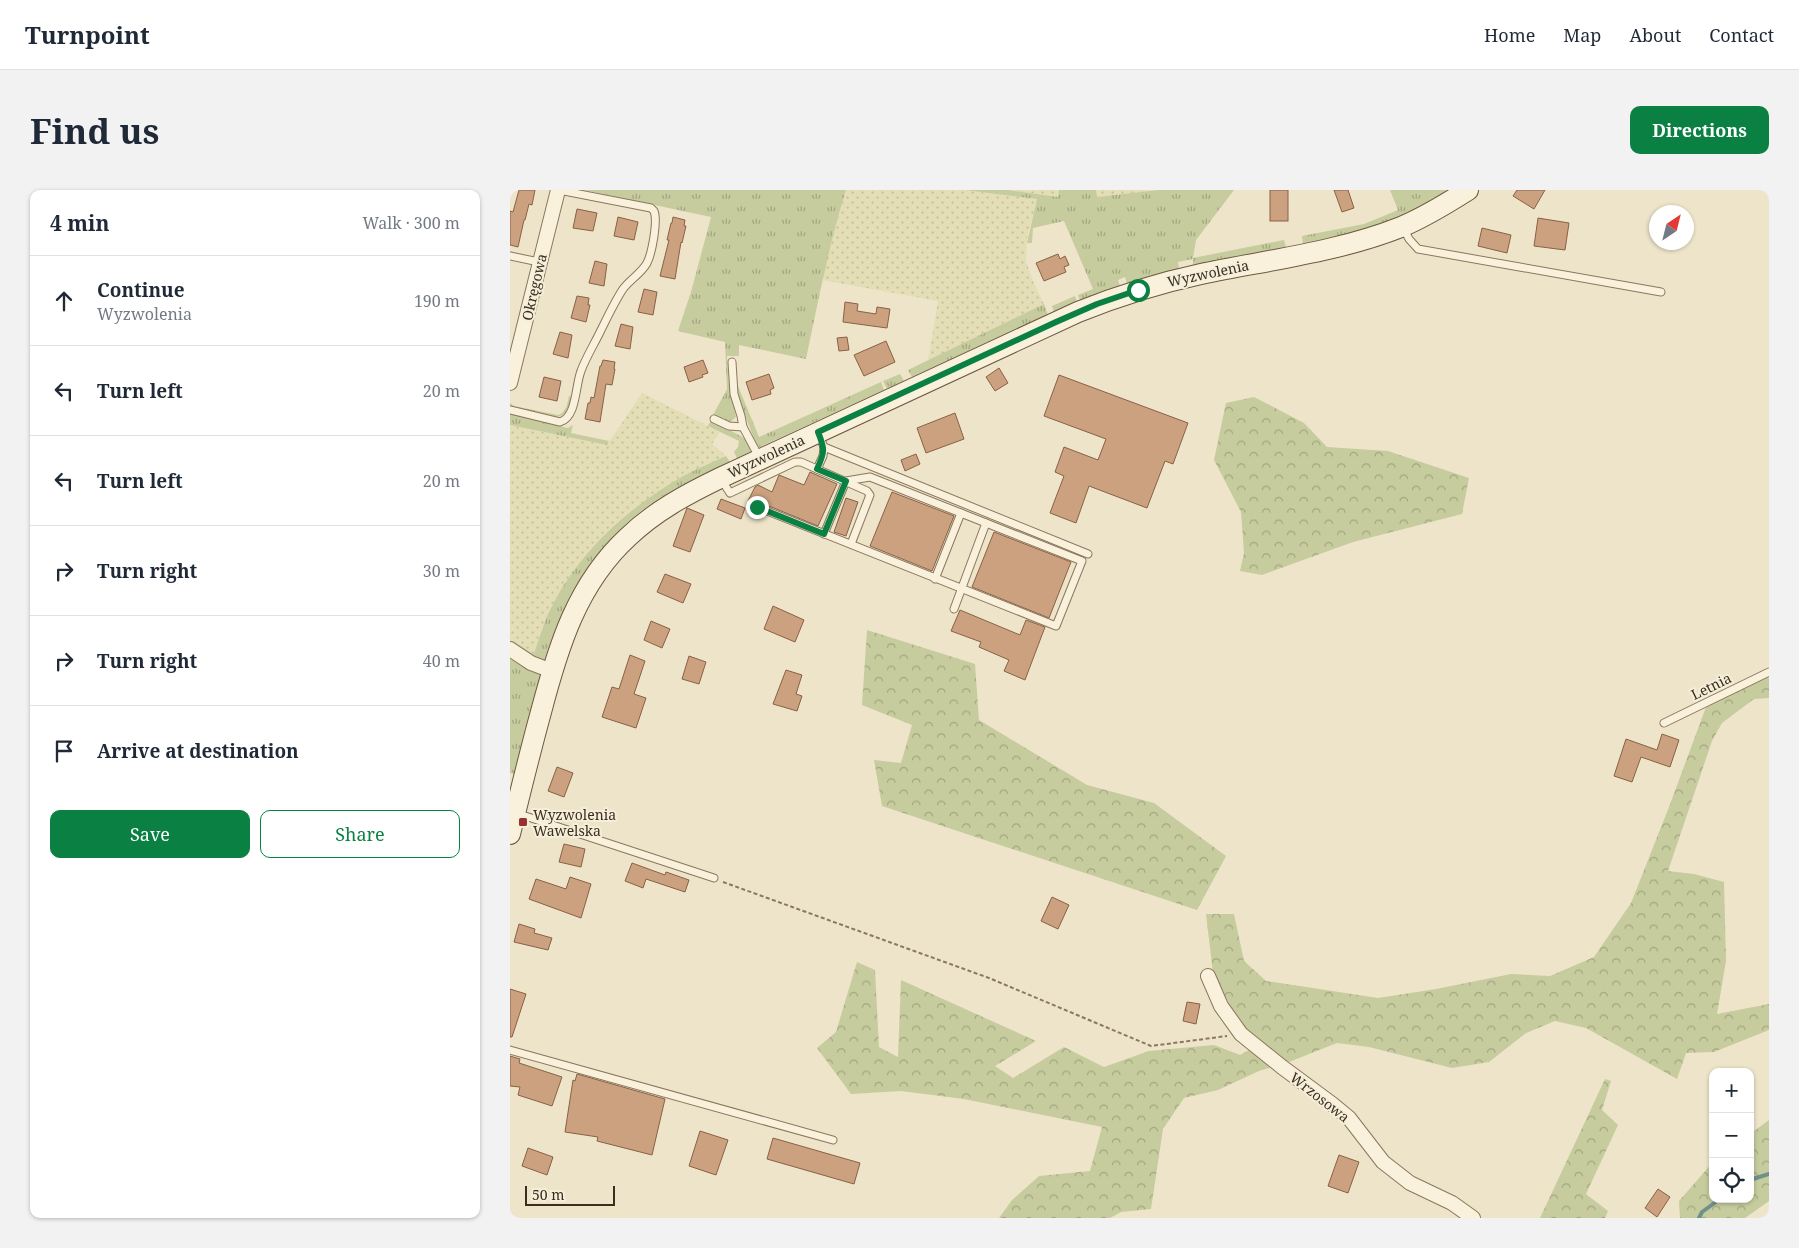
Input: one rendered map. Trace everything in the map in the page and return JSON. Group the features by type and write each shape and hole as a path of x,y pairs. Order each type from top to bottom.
{"street":[{"name":"Okręgowa","path":"510,383 558,190"},
{"name":"Wyzwolenia","path":"510,834 515,813 517,778 561,642 574,611 594,577 610,556 628,536 660,511 684,496 760,459 821,440 1056,322 1118,297 1193,276 1350,244 1402,226 1433,212 1468,190"},
{"path":"510,648 531,663 552,671"},
{"name":"Wrzosowa","path":"1208,976 1221,1006 1241,1034 1343,1113 1383,1162 1410,1183 1452,1203 1473,1218"}],"lane":[{"path":"510,410 560,422 567,418 572,410 579,375 584,363 619,296 630,281 642,270 651,252 656,221 654,211 651,208 558,190"},
{"path":"1402,226 1409,239 1418,249 1661,292"},
{"path":"510,256 539,262"},
{"path":"732,362 734,394 743,428 760,459"},
{"path":"714,419 729,426 743,428"},
{"path":"817,469 823,456 821,440"},
{"path":"821,440 1088,554"},
{"path":"720,478 730,493 795,462 807,464 867,491 870,495 851,544"},
{"path":"757,507 1056,626 1082,561 870,477 846,481"},
{"path":"824,534 846,481"},
{"path":"936,579 961,513"},
{"path":"954,609 986,523"},
{"name":"Letnia","path":"1664,723 1769,672"},
{"path":"515,813 714,878"},
{"path":"510,1050 833,1140"}],"path":[{"path":"714,878 989,978 1150,1046 1241,1034"}],"shaded area":[{"path":"846,190 965,190 1037,199 1027,239 1026,261 1044,304 928,361 938,301 822,280"},
{"path":"1008,190 1059,190 1058,197"},
{"path":"1096,190 1158,190 1096,197"},
{"path":"642,393 720,432 712,444 726,456 685,475 591,549 532,659 510,641 510,425 607,445"}],"green space":[{"path":"584,190 846,190 819,295 806,359 739,345 739,356 727,356 729,385 736,417 730,422 713,415 727,389 725,342 678,331 691,292 711,217"},
{"path":"965,190 1008,190 1058,197 1059,190 1096,190 1097,197 1158,190 1234,190 1196,240 1193,258 1284,240 1286,247 1193,265 1193,259 1178,262 1179,269 1127,283 1125,277 1118,280 1120,286 1080,300 1078,295 1093,289 1064,221 1033,228 1032,243 1027,243 1037,199"},
{"path":"1390,190 1450,190 1415,209 1380,224 1303,244 1302,236 1364,224 1398,210"},
{"path":"1075,296 1077,302 1054,312 1052,306"},
{"path":"1044,304 1048,315 912,377 908,370"},
{"path":"900,374 904,381 887,389 883,381"},
{"path":"881,382 884,390 760,447 756,444 737,394 738,386 759,437"},
{"path":"569,396 571,397 567,409 564,414 557,417 510,406 510,403 514,406 558,415 565,410"},
{"path":"1254,397 1304,423 1327,447 1388,451 1469,478 1462,514 1353,542 1262,575 1240,571 1244,553 1241,512 1214,460 1226,403"},
{"path":"510,415 568,428 573,425 571,433 609,441 607,445 510,425"},
{"path":"711,420 746,439 750,444 751,452 737,458 734,452 738,447 739,441 708,426"},
{"path":"726,456 730,462 664,495 635,516 616,533 600,552 573,593 552,638 544,662 532,659 546,619 557,596 586,555 604,536 622,519 663,488 690,472"},
{"path":"867,630 975,664 979,720 1087,785 1154,803 1226,856 1197,910 882,806 874,760 901,763 912,725 862,705"},
{"path":"510,654 541,674 515,774 510,773"},
{"path":"1766,677 1769,678 1769,698 1754,699 1722,723 1712,741 1668,871 1694,874 1724,882 1726,961 1717,1014 1769,1004 1769,1030 1714,1052 1686,1053 1677,1079 1586,1028 1555,1021 1526,1033 1489,1062 1452,1068 1369,1047 1337,1043 1289,1062 1259,1071 1218,1090 1184,1098 1163,1129 1151,1209 1121,1212 1110,1218 999,1218 1012,1200 1039,1176 1090,1171 1102,1127 964,1099 901,1091 851,1094 817,1048 836,1032 857,962 875,970 879,1047 898,1057 901,980 1036,1041 995,1066 1013,1078 1064,1047 1104,1067 1149,1051 1214,1045 1240,1055 1263,1042 1242,1027 1213,973 1206,914 1234,914 1244,961 1266,981 1378,998 1511,974 1550,976 1594,957 1631,903 1706,707"},
{"path":"1605,1079 1611,1081 1602,1110 1618,1125 1586,1194 1608,1211 1605,1218 1540,1218"},
{"path":"1769,1120 1769,1201 1745,1218 1680,1218 1679,1201 1709,1167 1709,1203 1754,1203 1754,1131"}],"building":[{"path":"519,190 535,190 532,205 529,204 524,220 518,247 510,245 510,211 513,212"},
{"path":"1270,190 1288,190 1288,221 1270,221"},
{"path":"1334,190 1348,190 1354,208 1342,212"},
{"path":"1517,190 1545,190 1534,209 1513,196"},
{"path":"577,209 597,213 593,231 573,228"},
{"path":"618,217 638,222 634,240 614,236"},
{"path":"673,217 685,220 684,226 686,226 681,242 675,279 660,276"},
{"path":"1538,218 1569,223 1565,250 1534,246"},
{"path":"1482,228 1511,235 1507,253 1478,246"},
{"path":"1058,254 1060,259 1065,256 1069,265 1064,267 1066,272 1044,281 1036,263"},
{"path":"595,261 607,264 604,286 589,283"},
{"path":"644,289 657,292 653,315 638,312"},
{"path":"577,296 589,298 588,305 590,305 586,322 571,318"},
{"path":"845,302 858,304 857,311 876,314 877,307 890,309 887,328 843,322"},
{"path":"621,324 633,327 630,349 615,346"},
{"path":"560,332 572,335 568,358 553,354"},
{"path":"847,337 849,350 839,351 837,338"},
{"path":"886,341 895,362 864,376 854,355"},
{"path":"603,360 615,362 615,369 612,385 606,384 600,422 585,419 588,403 590,403 591,397 594,398 600,366"},
{"path":"703,360 708,373 689,382 684,367"},
{"path":"999,368 1008,383 995,391 986,377"},
{"path":"769,374 774,388 770,390 771,394 752,400 746,382"},
{"path":"1059,375 1188,423 1173,464 1165,461 1147,508 1089,486 1076,523 1050,513 1064,476 1055,472 1064,447 1098,460 1106,439 1044,416"},
{"path":"544,377 561,381 557,401 539,397"},
{"path":"955,413 964,439 926,453 917,428"},
{"path":"916,454 920,464 905,471 901,460"},
{"path":"810,472 837,484 818,526 759,502 753,503 748,501 758,485 772,492 779,475 804,485"},
{"path":"892,492 954,516 932,571 870,546"},
{"path":"846,498 858,502 846,536 834,532"},
{"path":"721,499 745,508 741,519 717,509"},
{"path":"687,508 704,515 690,552 673,546"},
{"path":"994,532 1071,562 1049,618 972,587"},
{"path":"665,574 691,584 683,603 657,592"},
{"path":"773,606 804,620 795,642 764,629"},
{"path":"960,610 1020,635 1026,620 1045,627 1025,680 1004,671 1009,660 979,647 981,642 951,631"},
{"path":"651,621 670,629 662,648 644,640"},
{"path":"630,655 645,661 634,694 646,698 636,728 602,717 612,687 619,689"},
{"path":"689,656 706,662 699,684 682,679"},
{"path":"786,670 802,675 796,694 802,696 797,711 773,704"},
{"path":"1662,734 1679,740 1670,767 1641,757 1632,782 1614,776 1626,739 1657,750"},
{"path":"557,767 573,773 564,797 548,791"},
{"path":"564,844 585,849 581,867 559,862"},
{"path":"632,863 665,875 666,872 689,880 685,892 646,879 643,888 625,881"},
{"path":"570,877 591,884 581,918 529,899 536,879 566,889"},
{"path":"1052,897 1069,905 1058,929 1041,921"},
{"path":"519,924 535,929 534,933 552,938 548,950 514,942"},
{"path":"510,989 526,994 512,1037 510,1037"},
{"path":"1187,1002 1200,1004 1196,1024 1183,1021"},
{"path":"510,1056 520,1059 519,1063 562,1077 552,1106 518,1095 520,1087 510,1086"},
{"path":"577,1074 665,1099 652,1155 597,1141 598,1137 565,1132 573,1080 575,1081"},
{"path":"700,1131 728,1140 716,1175 689,1166"},
{"path":"773,1138 860,1163 854,1184 767,1159"},
{"path":"528,1148 553,1157 547,1175 522,1166"},
{"path":"1339,1155 1359,1162 1348,1193 1328,1186"},
{"path":"1658,1189 1670,1197 1657,1217 1645,1208"}],"waterway":[{"path":"1754,1179 1769,1174"},
{"path":"1699,1218 1702,1212 1714,1203"}],"place":[{"name":"Wyzwolenia Wawelska","path":"523,822"}],"route":[{"path":"757,507 824,534 846,481 817,469 823,456 824,447 818,432 1078,312 1138,290"}]}
